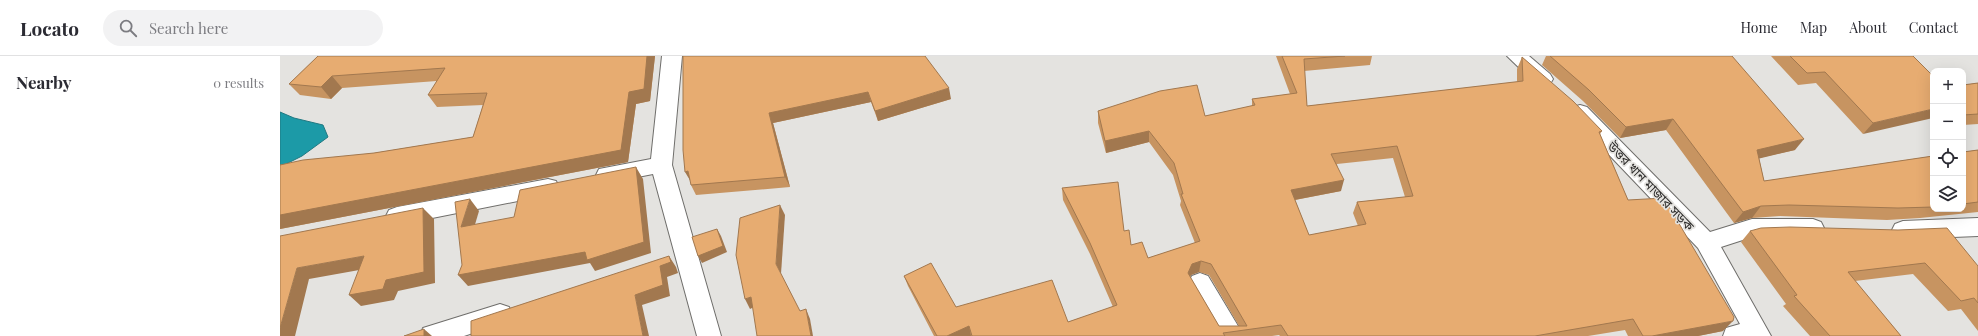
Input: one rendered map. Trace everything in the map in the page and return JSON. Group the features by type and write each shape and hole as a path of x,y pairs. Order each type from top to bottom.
{"street":[{"path":"672,56 660,165 709,336"},
{"name":"উত্তর খান মাজার সড়ক","path":"1517,56 1560,94 1706,242 1750,334"},
{"path":"591,179 660,165"},
{"path":"381,219 567,183"},
{"path":"1879,230 1978,226"},
{"path":"1706,242 1752,228 1780,227 1834,229"},
{"path":"663,261 686,253"},
{"path":"1200,283 1232,336"},
{"path":"432,336 522,307"}],"water":[{"path":"280,112 294,118 323,125 328,137 302,156 280,167"}],"building":[{"path":"318,56 647,56 644,89 629,92 621,150 280,215 280,165 303,160 374,153 473,137 487,93 428,95 445,68 332,76 321,87 289,84"},
{"path":"683,56 925,56 949,88 875,111 868,92 769,113 785,177 691,185 688,171 685,172 683,150"},
{"path":"1282,56 1345,56 1304,59 1307,106 1523,81 1522,57 1573,101 1602,131 1599,132 1628,200 1664,198 1734,317 1733,321 1652,336 1643,336 1633,319 1535,336 1288,336 1281,325 1223,333 1225,336 972,336 969,326 947,336 937,336 904,276 931,263 956,307 1052,280 1068,322 1117,305 1090,243 1062,188 1118,182 1124,231 1129,230 1131,245 1142,242 1148,258 1200,241 1181,194 1183,194 1174,163 1149,131 1105,141 1098,111 1160,91 1197,85 1205,116 1255,105 1252,99 1297,93","holes":["1397,146 1413,196 1357,202 1366,224 1309,235 1291,190 1344,180 1331,154","1201,261 1211,264 1247,326 1219,326 1188,273 1192,264"]},
{"path":"1550,56 1732,56 1804,139 1757,150 1764,181 1930,156 1930,207 1898,208 1789,205 1761,206 1743,212 1673,119 1626,127 1589,90"},
{"path":"1790,56 1913,56 1930,73 1930,110 1873,123 1825,72 1807,73"},
{"path":"1978,83 1978,114 1966,115 1966,85"},
{"path":"1978,150 1978,202 1966,204 1966,176 1966,152"},
{"path":"636,167 644,242 587,260 585,252 458,275 462,265 455,202 470,199 461,227 514,217 520,190"},
{"path":"780,205 776,264 800,311 806,309 811,336 757,336 751,297 745,299 736,255 740,218"},
{"path":"423,208 424,272 386,280 383,289 349,295 364,256 297,268 280,328 280,236"},
{"path":"1790,227 1898,230 1947,228 1978,266 1978,303 1974,298 1961,301 1925,263 1848,272 1901,336 1830,336 1794,296 1797,295 1750,231 1761,228"},
{"path":"717,229 723,246 698,256 692,237"},
{"path":"669,256 671,262 660,266 663,285 635,295 643,336 471,336 471,321"},
{"path":"424,329 424,336 404,336"}]}
